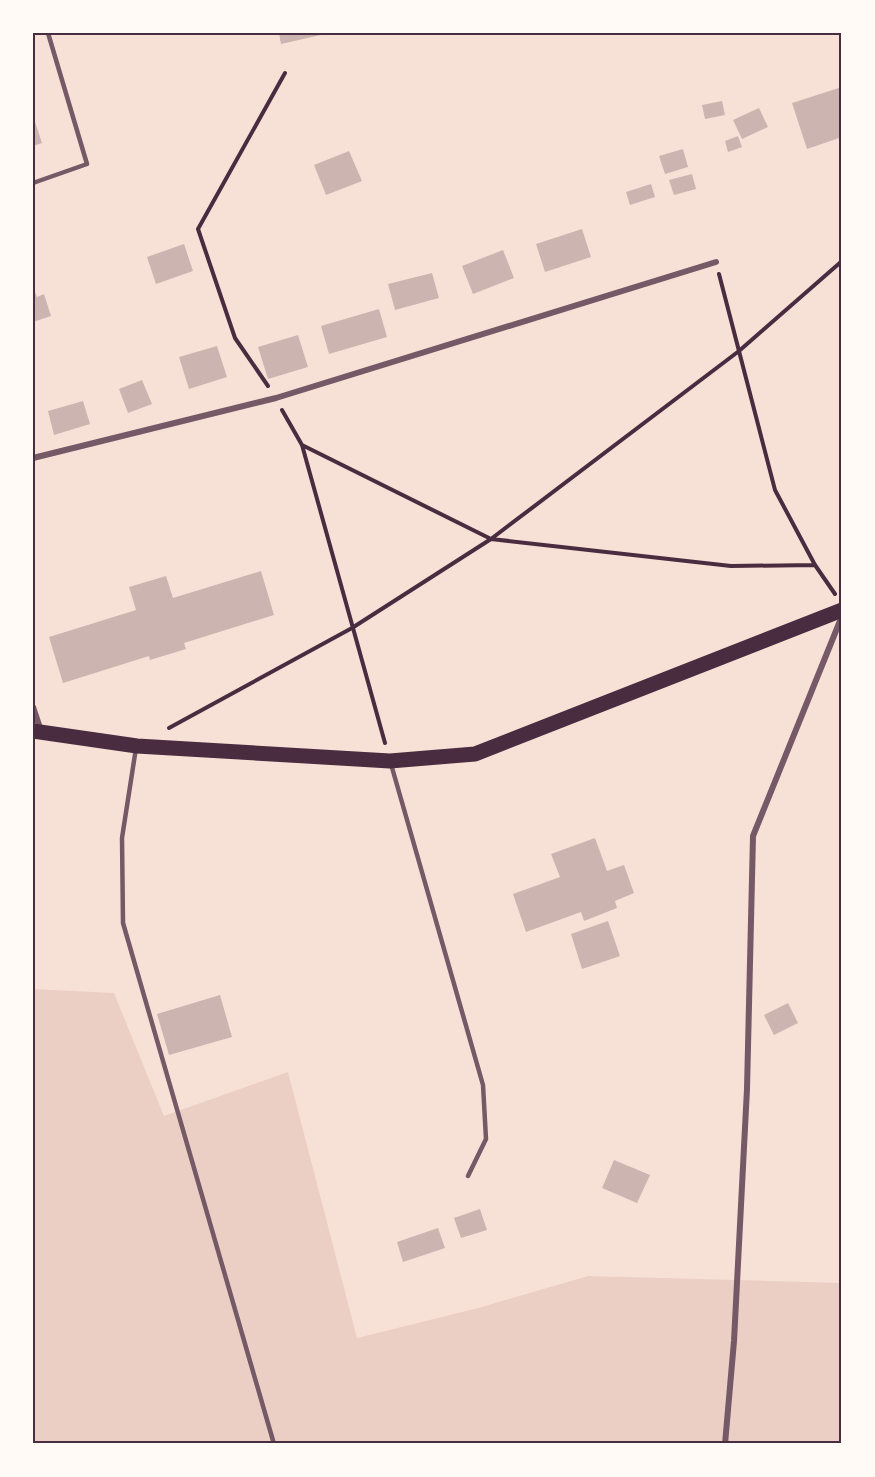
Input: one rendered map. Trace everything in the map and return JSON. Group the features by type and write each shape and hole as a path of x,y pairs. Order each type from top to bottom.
{"main road":[{"path":"37,731 137,746 390,761 475,754 839,604"}],"street":[{"path":"33,458 276,398 716,262"},
{"path":"725,1444 734,1341 747,1089 753,836 842,616"},
{"path":"33,707 37,731"}],"lane":[{"path":"33,183 87,164 48,33"},
{"path":"137,746 122,838 123,923 274,1444"},
{"path":"390,761 483,1085 486,1139 468,1176"}],"path":[{"path":"167,729 352,628 491,539 739,351 842,261"},
{"path":"716,262 775,490 815,565 839,604"},
{"path":"302,445 491,539 731,566 815,565"}],"shaded area":[{"path":"33,989 114,993 164,1116 288,1072 357,1338 478,1308 588,1276 842,1283 842,1444 33,1444"}],"building":[{"path":"279,33 325,33 325,34 281,44"},
{"path":"842,87 842,137 807,149 792,103"},
{"path":"722,101 725,115 705,119 702,105"},
{"path":"759,108 768,127 742,139 733,120"},
{"path":"33,116 42,143 33,146"},
{"path":"738,136 742,147 728,152 725,141"},
{"path":"683,149 688,167 665,174 659,156"},
{"path":"349,151 362,181 326,195 314,165"},
{"path":"692,174 696,189 674,195 669,180"},
{"path":"651,184 655,197 630,205 626,192"},
{"path":"582,229 591,257 545,272 536,244"},
{"path":"184,244 193,271 156,284 147,257"},
{"path":"503,250 514,278 473,294 462,266"},
{"path":"432,273 439,298 395,310 388,284"},
{"path":"33,287 37,297 44,294 51,316 33,322"},
{"path":"379,309 387,337 329,354 321,326"},
{"path":"298,335 308,367 268,379 258,347"},
{"path":"217,346 227,377 189,389 179,357"},
{"path":"142,380 152,404 128,413 119,389"},
{"path":"83,401 90,424 54,435 48,411"},
{"path":"261,571 274,615 184,643 186,649 150,660 149,656 63,683 49,637 136,610 129,587 166,576 173,598"},
{"path":"595,838 607,871 624,865 634,893 615,901 617,908 584,921 581,912 526,932 513,894 560,877 551,854"},
{"path":"608,921 620,956 582,969 571,934"},
{"path":"220,995 232,1037 169,1055 157,1014"},
{"path":"788,1003 798,1023 774,1035 764,1015"},
{"path":"614,1160 650,1175 637,1203 602,1188"},
{"path":"480,1209 487,1230 461,1238 454,1218"},
{"path":"438,1228 445,1248 403,1262 397,1242"}]}
